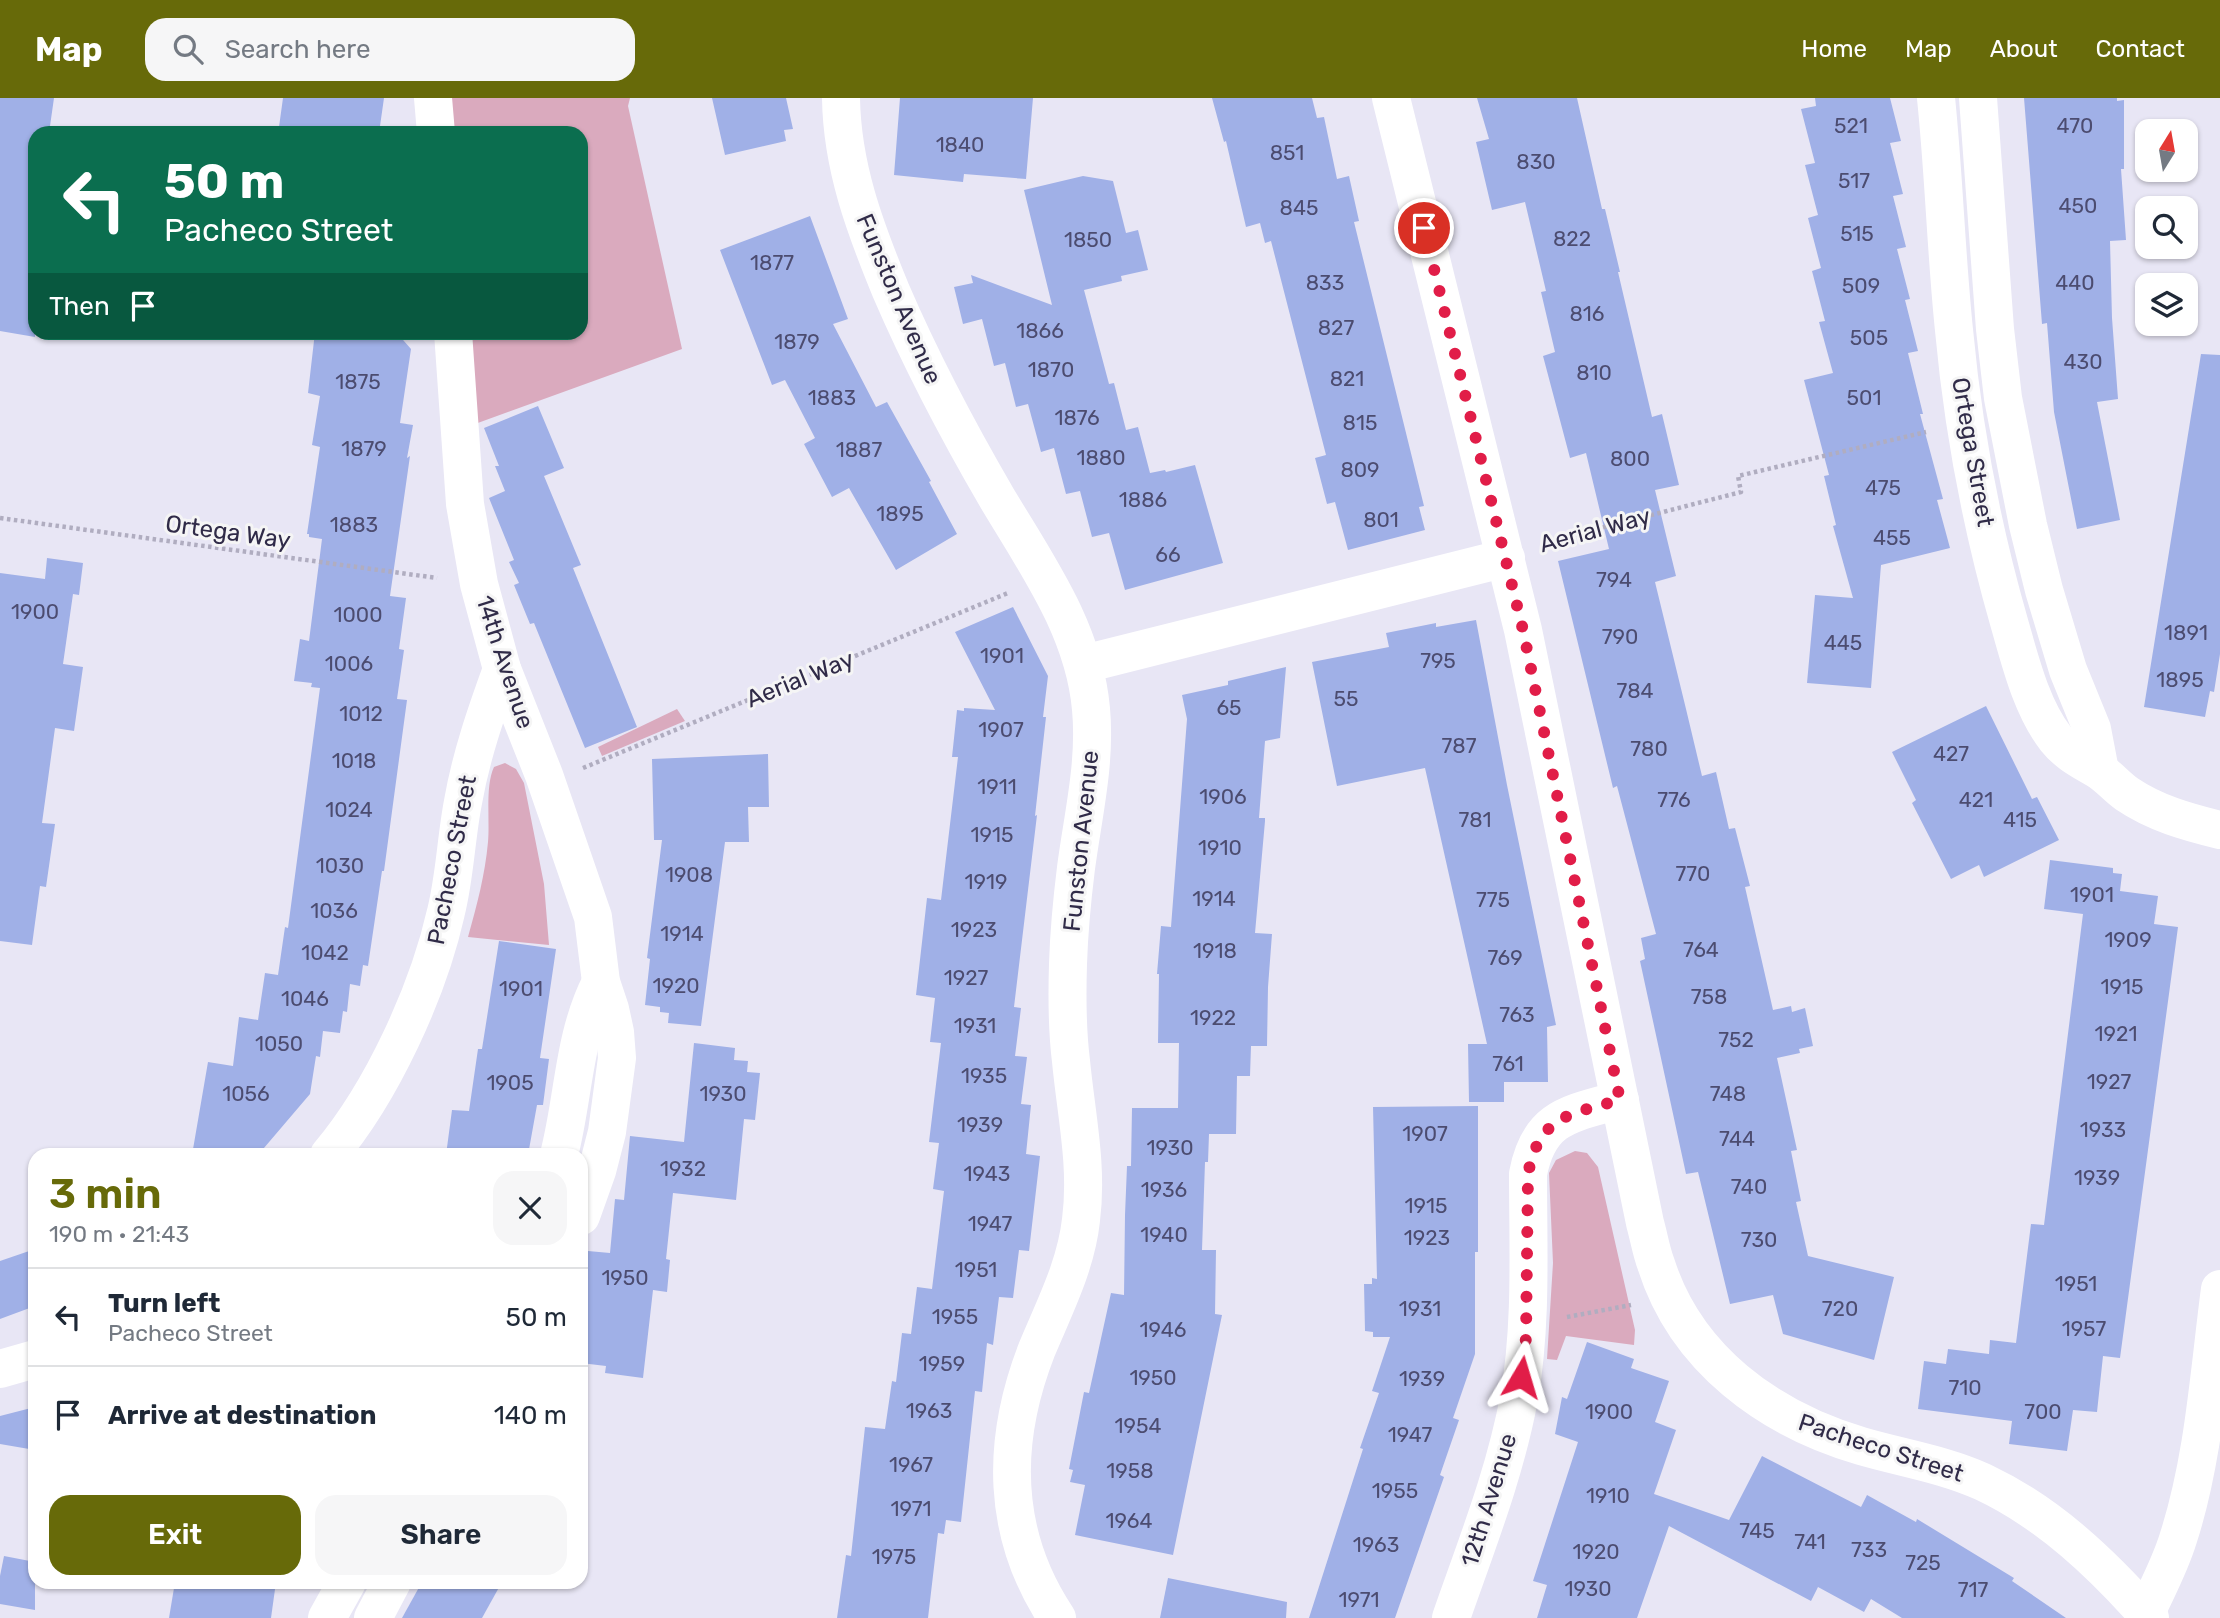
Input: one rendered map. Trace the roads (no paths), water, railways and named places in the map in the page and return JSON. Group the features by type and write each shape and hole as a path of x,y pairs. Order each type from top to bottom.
{"street":[{"path":"433,98 435,126"},
{"name":"Funston Avenue","path":"841,98 844,145 853,190 867,230 911,337 967,448 1062,607 1084,664 1091,708 1091,780 1076,865 1068,963 1070,1060 1082,1148 1081,1222 1074,1254 1023,1390 1014,1427 1011,1466 1013,1501 1020,1535 1031,1569 1046,1602 1057,1618"},
{"name":"Pacheco Street","path":"1391,98 1506,558 1656,1265 1672,1303 1709,1357 1736,1383 1765,1404 1799,1424 1832,1437 1944,1466 2018,1500 2085,1551 2148,1616"},
{"name":"Ortega Street","path":"1936,98 1954,333 1966,422 2003,600 2029,684 2044,722 2057,741 2077,759 2100,771 2126,793 2155,810 2188,823 2220,830"},
{"name":"Ortega Street","path":"1978,98 1995,329 2003,398 2043,590 2068,670 2092,729 2100,771"},
{"name":"14th Avenue","path":"454,340 466,504 479,584 502,669 544,775 593,917 601,982 610,1009 617,1058 607,1132 588,1196"},
{"name":"Aerial Way","path":"1084,664 1506,558"},
{"name":"Pacheco Street","path":"334,1148 357,1116 389,1061 423,988 449,902 462,803 473,751 502,669"},
{"path":"561,1148 582,1027 590,1002 601,982"},
{"name":"12th Avenue","path":"1451,1618 1496,1490 1519,1396 1526,1338 1528,1174 1532,1156 1538,1139 1565,1117 1620,1100"},
{"path":"2148,1616 2178,1540 2188,1504 2196,1466 2220,1289"},
{"path":"0,1369 28,1361"},
{"path":"327,1618 342,1589"},
{"path":"373,1618 388,1589"}]}
